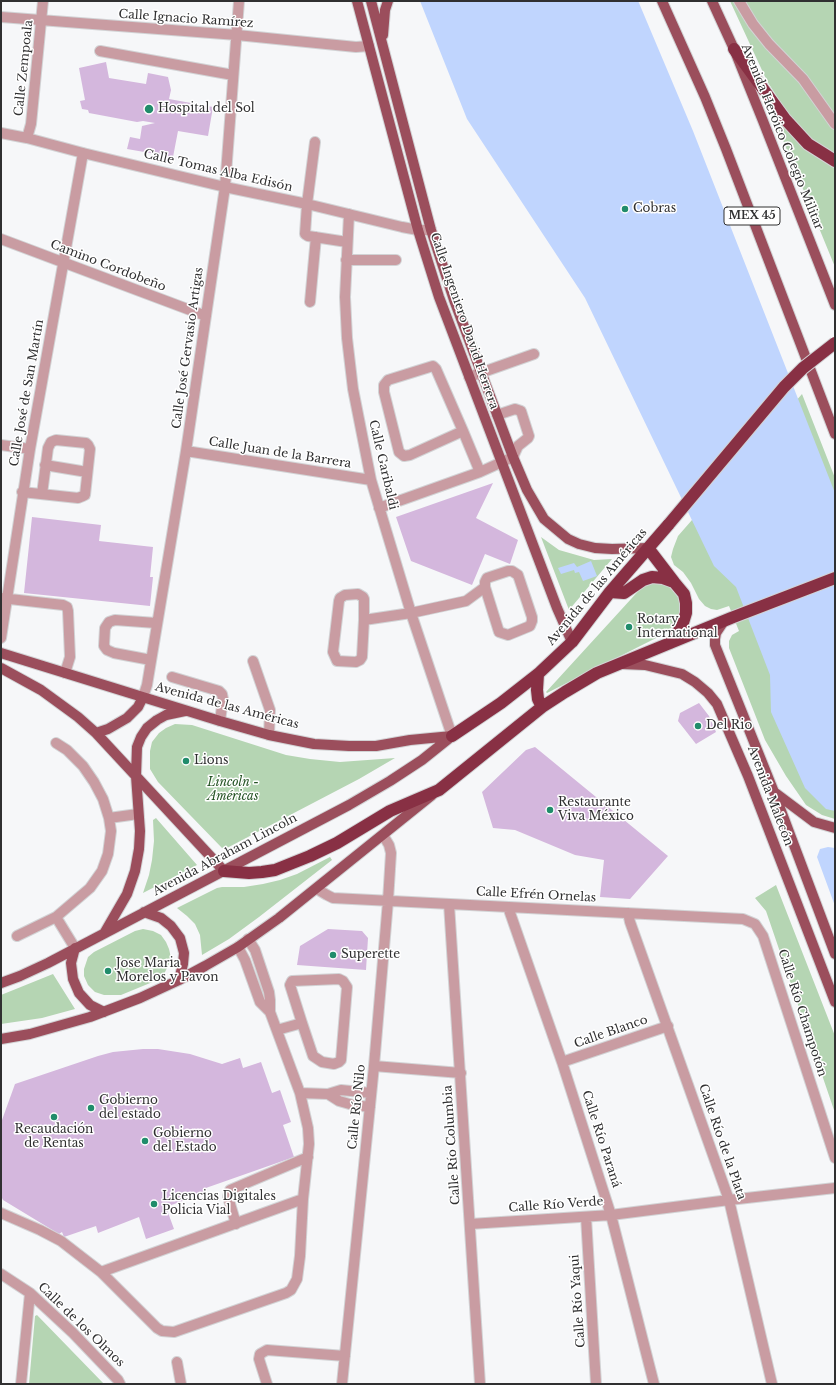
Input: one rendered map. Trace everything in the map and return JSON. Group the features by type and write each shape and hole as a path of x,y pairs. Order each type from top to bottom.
{"highway":[{"path":"734,49 785,119 808,144 835,160"},
{"name":"Avenida de las Américas","path":"452,736 501,703 538,674 572,642 610,592 784,387 803,368 835,344"},
{"path":"648,548 684,594 686,613 682,626 670,643"},
{"path":"610,592 624,593 643,580 652,577 663,578 674,582"},
{"path":"224,871 249,873 262,872 275,870 298,862 337,843 390,811 439,790 542,707 591,677 670,643 835,578"},
{"path":"538,674 536,690 542,707"}],"main road":[{"name":"Calle Ingeniero David Herrera","path":"357,1 418,230 439,297 501,463 557,608 572,642"},
{"name":"Calle Ingeniero David Herrera","path":"371,1 431,230 454,300 513,457 527,490 544,519 568,539 579,544 595,548 648,548"},
{"path":"384,53 383,30 385,10 388,1"},
{"name":"MEX 45","path":"662,1 702,90 726,149 835,434"},
{"name":"Avenida Heróico Colegio Militar","path":"712,1 734,49 835,305"},
{"path":"514,496 527,490"},
{"name":"Avenida Malecón","path":"727,620 716,633 714,639 715,645 774,792 835,954"},
{"name":"Avenida de las Américas","path":"1,653 220,721 270,735 314,744 376,746 410,740 452,736"},
{"name":"Avenida Malecón","path":"620,664 645,665 682,674 708,692 718,704 751,783 835,1002"},
{"path":"1,668 41,690 78,717 96,733 224,871"},
{"path":"96,733 108,729 127,718 138,707 143,697"},
{"path":"105,932 127,894 135,871 139,849 140,831 136,776 137,747 147,728 157,720 166,715 187,710"},
{"name":"Avenida Abraham Lincoln","path":"1,983 27,972 74,948 349,805 422,760 452,736"},
{"path":"1,1039 30,1034 104,1012 140,998 179,980 238,947 317,889 439,790"},
{"path":"774,792 814,822 835,828"},
{"path":"144,912 161,918 171,926 180,938 184,953 179,980"},
{"path":"74,948 71,963 73,979 79,993 90,1005 104,1012"}],"street":[{"name":"Calle Zempoala","path":"27,138 31,124 43,1"},
{"name":"Calle José Gervasio Artigas","path":"143,697 147,685 156,622 186,451 225,187 232,74 239,1"},
{"path":"739,1 753,24 769,44 803,79 835,124"},
{"name":"Calle Ignacio Ramírez","path":"1,17 236,35 356,47 369,46"},
{"path":"100,51 232,74"},
{"name":"Calle Tomas Alba Edisón","path":"1,133 27,138 82,154 225,187 307,204 418,230 431,230"},
{"path":"315,142 307,204 305,234 308,236 347,242"},
{"name":"Calle José de San Martín","path":"1,638 4,599 82,154"},
{"name":"Calle Garibaldi","path":"349,214 345,297 353,389 371,480 411,612 452,736"},
{"path":"310,302 316,237"},
{"name":"Camino Cordobeño","path":"1,239 206,316"},
{"path":"346,260 396,260"},
{"path":"468,377 534,354"},
{"path":"463,431 410,455 404,456 400,452 384,392 384,385 388,380 433,366 436,369 463,431 480,472"},
{"path":"379,508 480,472 513,457 518,446 529,436 521,411 515,410 497,414"},
{"path":"22,492 42,494 81,497 85,495 90,449 86,443 56,440 51,442 48,448 45,465 42,494"},
{"path":"1,445 30,449"},
{"name":"Calle Juan de la Barrera","path":"186,451 371,480"},
{"path":"45,465 87,472"},
{"path":"508,571 516,573 532,617 530,626 508,635 499,632 486,587 485,582 487,578 508,571"},
{"path":"364,620 466,601 486,587"},
{"path":"358,594 363,597 364,620 362,658 356,662 337,661 333,652 340,598 345,595 358,594"},
{"path":"4,599 63,605 66,607 68,611 70,657 65,673"},
{"path":"151,660 114,653 107,650 104,646 105,628 109,622 115,620 156,622"},
{"path":"253,661 270,710 270,735"},
{"path":"172,678 219,690 223,699 220,721"},
{"path":"17,936 56,916 90,888 102,871 108,854 110,844 109,818 103,799 83,766 67,750 56,743"},
{"path":"109,818 138,814"},
{"name":"Calle Río Nilo","path":"342,1384 374,1066 388,901 391,853 390,845 383,835"},
{"name":"Calle Efrén Ornelas","path":"317,889 333,898 743,919 755,924"},
{"name":"Calle Río Columbia","path":"449,904 480,1384"},
{"name":"Calle Río Paraná","path":"508,907 562,1062 611,1215 654,1384"},
{"name":"Calle Río de la Plata","path":"628,913 729,1200 772,1384"},
{"path":"56,916 74,948"},
{"name":"Calle Río Champotón","path":"755,924 763,936 835,1158"},
{"path":"1,1213 61,1241 101,1272 157,1328 162,1331 174,1332 291,1290 296,1279 300,1256 303,1199 309,1144 308,1128 300,1093 270,1012 270,1000 255,950 248,939"},
{"path":"238,947 245,960 260,1002 270,1012"},
{"path":"339,979 343,981 347,987 341,1060 339,1062 334,1064 322,1062 313,1056 302,1022 290,985 291,982 294,980 339,979"},
{"path":"276,1030 302,1022"},
{"name":"Calle Blanco","path":"562,1062 668,1026"},
{"path":"374,1066 460,1073"},
{"path":"300,1093 328,1094 341,1090 371,1093"},
{"path":"328,1094 339,1101 353,1105 370,1107"},
{"path":"236,1224 228,1197 230,1190 308,1157"},
{"name":"Calle Río Verde","path":"470,1224 611,1215 835,1188"},
{"path":"101,1272 303,1199"},
{"name":"Calle Río Yaqui","path":"586,1217 596,1384"},
{"name":"Calle de los Olmos","path":"1,1274 30,1293 73,1333 118,1380 120,1384"},
{"path":"21,1384 30,1293"},
{"path":"267,1384 259,1359 260,1354 267,1350 345,1356"},
{"path":"177,1362 181,1384"}],"green space":[{"path":"730,1 835,1 835,267 778,128 785,109 767,81"},
{"path":"802,394 835,478 835,819 822,815 806,805 786,776 765,740 729,648 729,641 732,635 739,631 729,606 717,610 705,606 699,599 691,583 683,572 674,565 671,557 678,536"},
{"path":"541,537 559,550 594,560 612,559 569,610"},
{"path":"652,583 664,584 672,588 678,596 680,607 679,617 674,625 666,633 547,693 546,692 642,587"},
{"name":"Lincoln - Américas","path":"175,724 192,725 286,755 310,759 340,762 395,758 359,779 225,849 222,848 158,782 150,769 150,751 152,742 159,733"},
{"path":"156,818 197,865 143,893 152,860 154,841 153,820"},
{"path":"330,857 332,860 259,917 229,939 202,955 200,935 195,924 177,908 217,888 244,887 280,880 297,874"},
{"path":"776,885 835,1036 835,1113 766,911 755,898"},
{"path":"143,929 153,931 161,935 166,942 171,958 164,974 155,981 121,995 104,995 95,992 88,985 84,976 84,969 88,957 94,952 135,931"},
{"path":"53,974 75,1009 42,1018 1,1024 1,995"},
{"path":"37,1315 104,1384 29,1384 35,1316"}],"water":[{"path":"420,1 638,1 693,131 835,493 835,811 826,809 805,788 771,712 770,675 736,587 714,566 585,298 467,119"},
{"path":"591,561 597,576 583,581 579,572 575,573 574,570 561,574 558,568 574,563 577,567"},
{"path":"828,847 835,848 835,906 817,857 820,849"}],"building":[{"name":"Hospital del Sol","path":"106,62 109,78 146,84 148,73 168,77 171,90 169,99 213,107 208,136 178,131 173,157 127,149 130,137 140,139 142,126 155,123 143,121 137,122 89,113 88,110 82,109 80,101 85,100 79,68"},
{"path":"493,483 476,518 518,540 510,564 485,554 472,585 411,561 396,517"},
{"path":"32,517 101,525 99,541 153,547 150,577 153,577 150,606 24,593"},
{"name":"Del Rio","path":"699,703 709,716 716,732 696,744 678,721 680,713"},
{"name":"Restaurante Viva México","path":"535,747 668,856 630,899 600,897 604,860 575,855 515,830 493,828 482,792 526,750"},
{"name":"Superette","path":"328,929 362,931 368,938 366,970 297,965 300,946"},
{"name":"Gobierno del Estado","path":"158,1049 190,1054 222,1064 240,1058 243,1068 261,1062 272,1093 280,1090 291,1122 283,1125 294,1157 203,1189 204,1193 166,1207 174,1229 146,1239 139,1217 98,1233 96,1226 64,1237 62,1232 59,1234 3,1200 1,1196 1,1120 15,1084 98,1056 113,1052"}],"place":[{"name":"Hospital del Sol","path":"149,109"},
{"name":"Cobras","path":"625,209"},
{"name":"Rotary International","path":"629,627"},
{"name":"Del Rio","path":"698,726"},
{"name":"Lions","path":"186,761"},
{"name":"Restaurante Viva México","path":"550,810"},
{"name":"Superette","path":"333,955"},
{"name":"Jose Maria Morelos y Pavon","path":"108,971"},
{"name":"Gobierno del estado","path":"91,1108"},
{"name":"Recaudación de Rentas","path":"54,1117"},
{"name":"Gobierno del Estado","path":"145,1141"},
{"name":"Licencias Digitales Policia Vial","path":"154,1204"}]}
